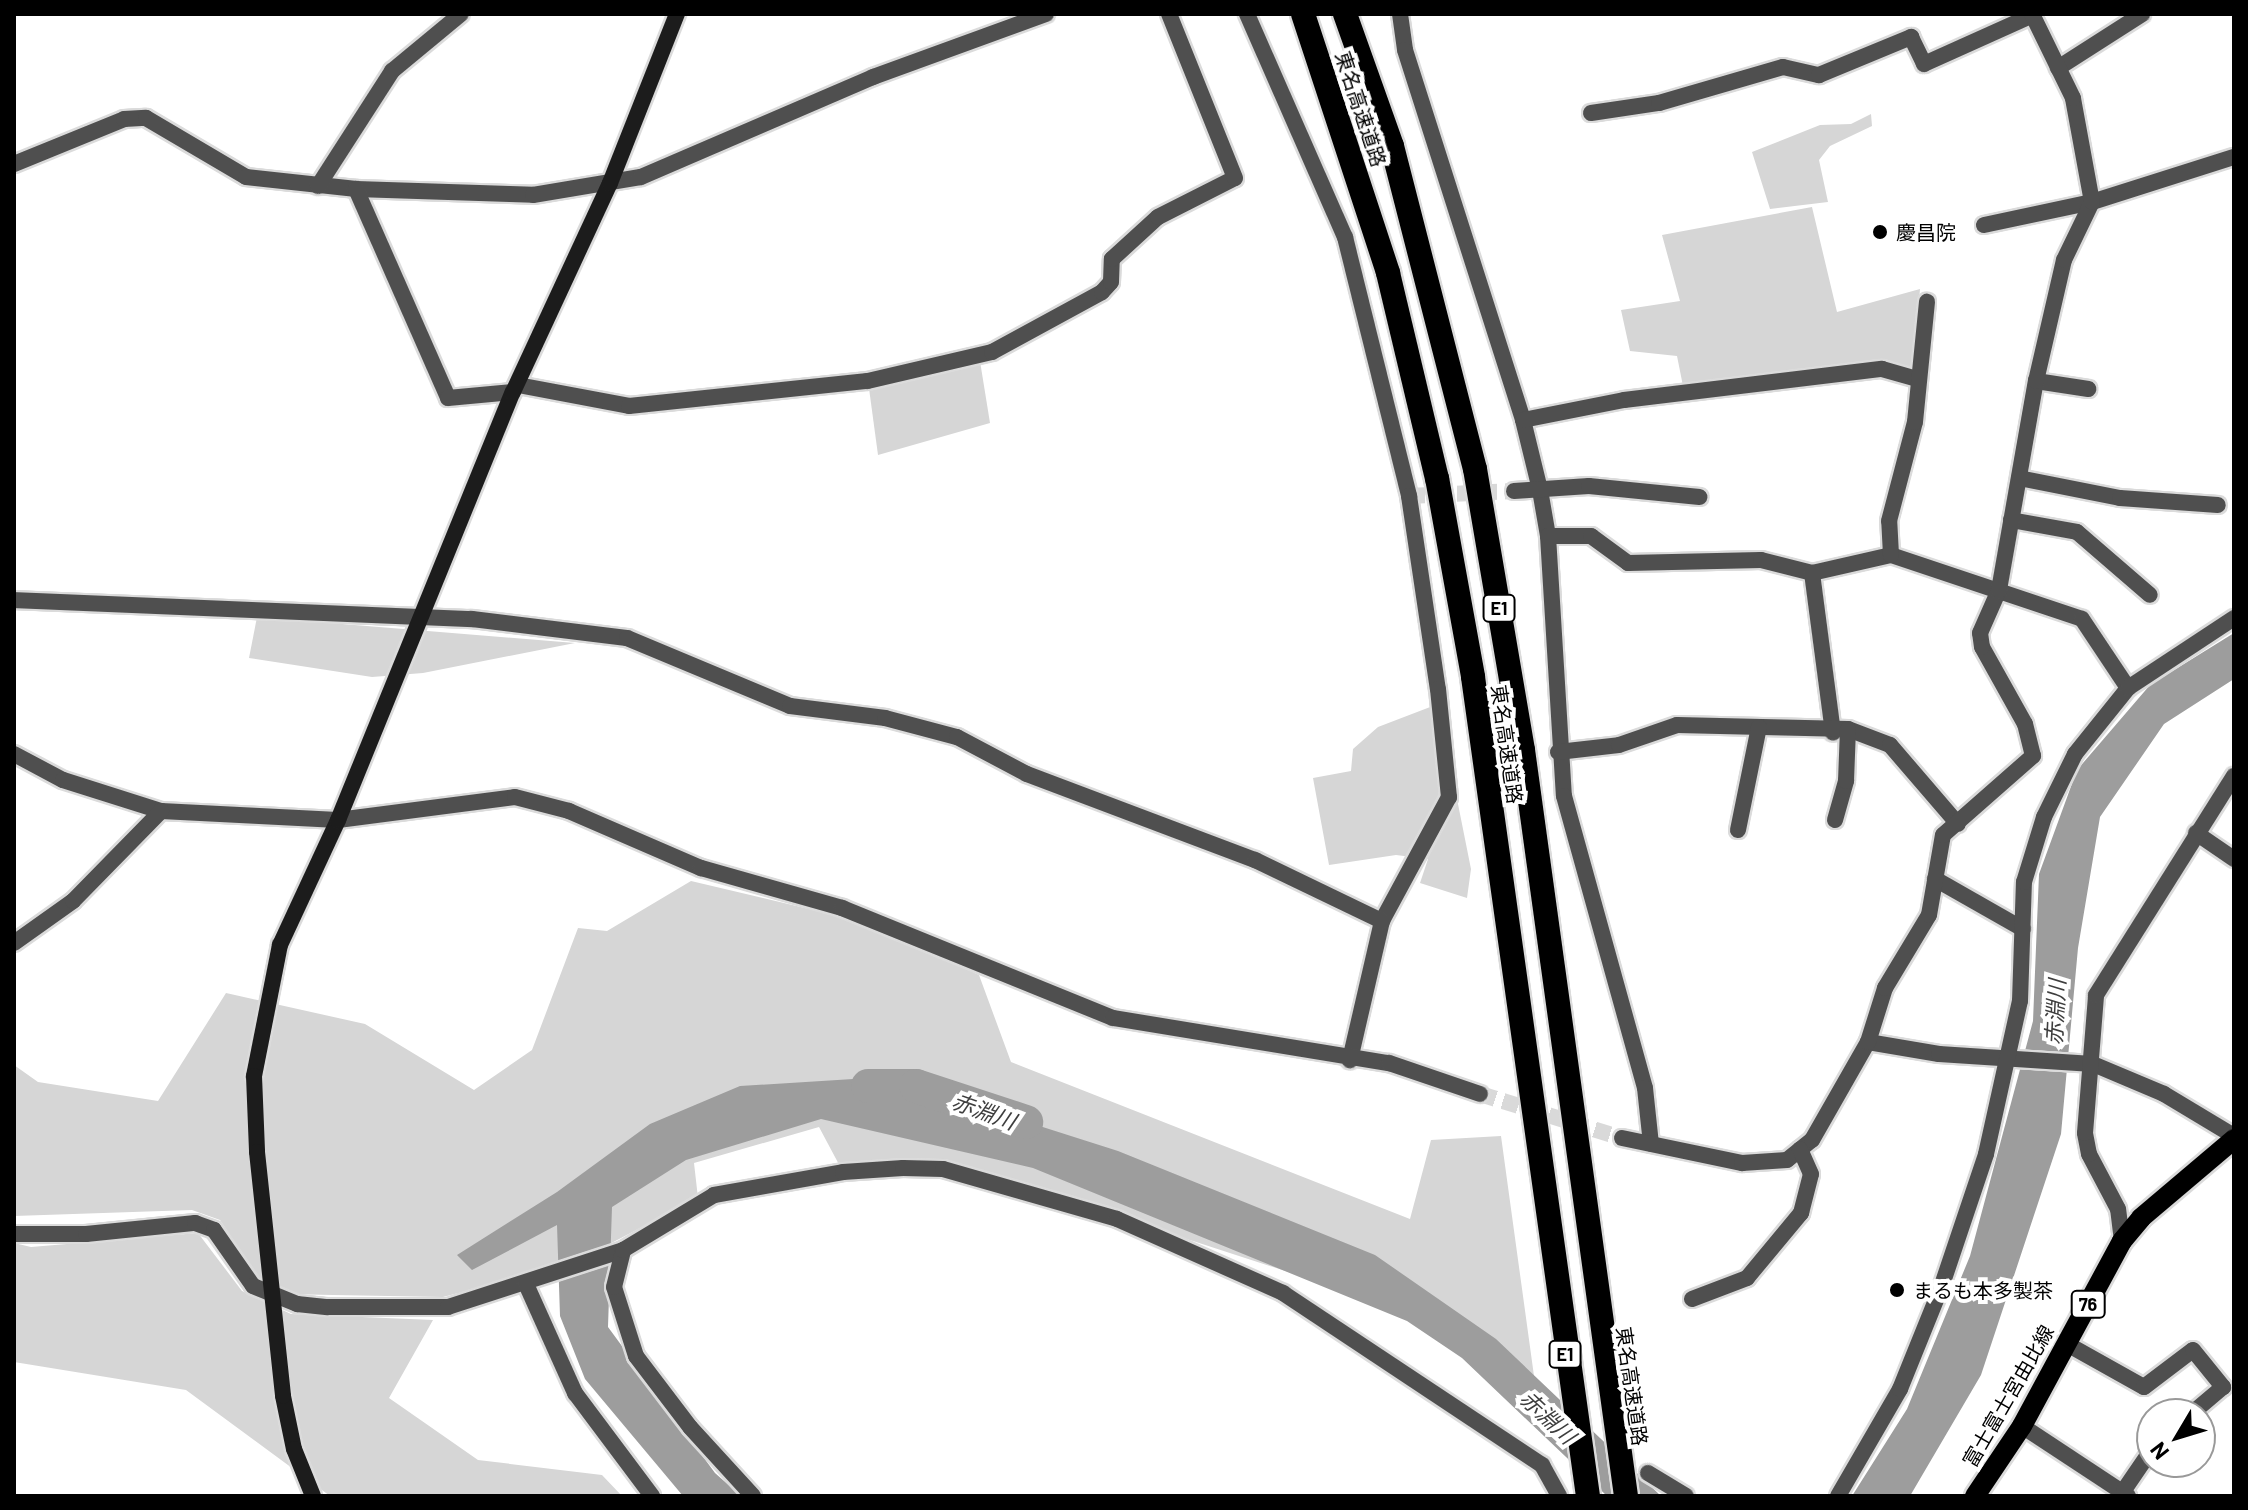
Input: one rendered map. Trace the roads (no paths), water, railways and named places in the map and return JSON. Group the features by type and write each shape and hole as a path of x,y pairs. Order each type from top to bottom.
{"highway":[{"name":"東名高速道路","path":"1303,14 1388,273 1437,478 1473,677 1544,1211 1588,1496"},
{"name":"東名高速道路","path":"1345,14 1392,146 1475,469 1523,750 1584,1216 1626,1496"}],"main road":[{"name":"富士富士宮由比線","path":"1975,1496 2022,1426 2122,1241 2141,1218 2234,1138"}],"street":[{"path":"318,186 392,71 461,14"},
{"path":"313,1496 294,1449 283,1396 257,1152 254,1076 280,945 338,820 516,388 610,183 677,14"},
{"path":"14,164 124,119 146,118 246,177 356,189 533,195 641,177 873,77 1046,14"},
{"path":"356,189 448,398 516,388 629,406 868,381 992,352 1102,292 1111,282 1112,259 1158,217 1235,178 1169,14"},
{"path":"1247,14 1345,237 1409,496 1430,630 1449,797 1382,921 1350,1060"},
{"path":"1400,14 1405,50 1523,420 1540,490 1548,536 1558,752 1564,796 1645,1088 1651,1144"},
{"path":"1591,113 1659,103 1783,67 1819,75 1911,37 1924,64 2033,14 2073,98 2092,202 2064,260 2036,381 1999,590 1980,633 1982,647 2025,724 2033,756 1943,835 1929,915 1885,988 1868,1042 1842,1093 1800,1149 1787,1160 1742,1163 1622,1138"},
{"path":"2058,68 2142,14"},
{"path":"1984,225 2092,202 2234,157"},
{"path":"1891,555 1889,521 1915,422 1927,302"},
{"path":"1523,420 1624,400 1882,369 1917,379"},
{"path":"2036,381 2088,389"},
{"path":"2019,478 2120,498 2218,505"},
{"path":"1514,491 1589,486 1699,497"},
{"path":"2011,520 2077,532 2150,595"},
{"path":"1548,536 1591,536 1628,563 1761,560 1812,573 1891,555 2082,619 2128,688"},
{"path":"1812,573 1841,731 1846,781 1835,820"},
{"path":"14,600 95,599 472,619 627,638 790,706 885,718 957,737 1027,774 1255,860 1382,921"},
{"path":"1838,1496 1900,1389 1942,1285 1986,1154 2020,1001 2024,882 2044,817 2075,754 2128,688 2234,618"},
{"path":"1558,752 1619,745 1677,725 1841,731 1890,745 1958,824"},
{"path":"1738,830 1759,727"},
{"path":"14,754 63,780 161,811 338,820 515,797 569,811 701,868 842,908 1113,1018 1350,1060 1389,1063 1480,1094"},
{"path":"2122,1241 2118,1209 2089,1154 2085,1133 2093,1064 2096,995 2234,776"},
{"path":"14,943 73,901 161,811"},
{"path":"2196,833 2234,859"},
{"path":"1935,879 2023,929"},
{"path":"1868,1042 2007,1059 2093,1064 2164,1094 2234,1138"},
{"path":"1692,1299 1747,1278 1801,1213 1811,1174 1800,1149"},
{"path":"14,1234 86,1234 195,1223 214,1230 253,1286 286,1301 328,1307 448,1307 544,1279 623,1250 714,1195 843,1172 943,1169 1117,1219 1283,1293 1542,1465 1559,1496"},
{"path":"623,1250 614,1287 636,1356 690,1427 753,1496"},
{"path":"526,1284 575,1393 652,1496"},
{"path":"2067,1344 2144,1387 2193,1350 2223,1387 2210,1398"},
{"path":"2022,1426 2126,1493"},
{"path":"1648,1473 1686,1496"}],"water":[{"path":"2234,633 2234,679 2164,724 2100,817 2078,948 2061,1134 1981,1375 1910,1496 1852,1496 1907,1409 1970,1256 2033,1021 2039,874 2077,770 2150,685"},
{"path":"885,1077 1118,1151 1375,1255 1496,1339 1661,1496 1607,1496 1462,1358 1407,1321 1033,1168 821,1119 686,1160 612,1207 608,1327 715,1473 741,1496 683,1496 585,1379 560,1316 557,1225 472,1270 457,1255 557,1192 650,1124 740,1086"}],"waterway":[{"name":"赤淵川","path":"868,1086 916,1086 1026,1122"}],"tunnel":[{"path":"1409,496 1514,491"},
{"path":"1480,1094 1622,1138"}],"place":[{"name":"慶昌院","path":"1880,232"},
{"name":"まるも本多製茶","path":"1897,1290"}]}
